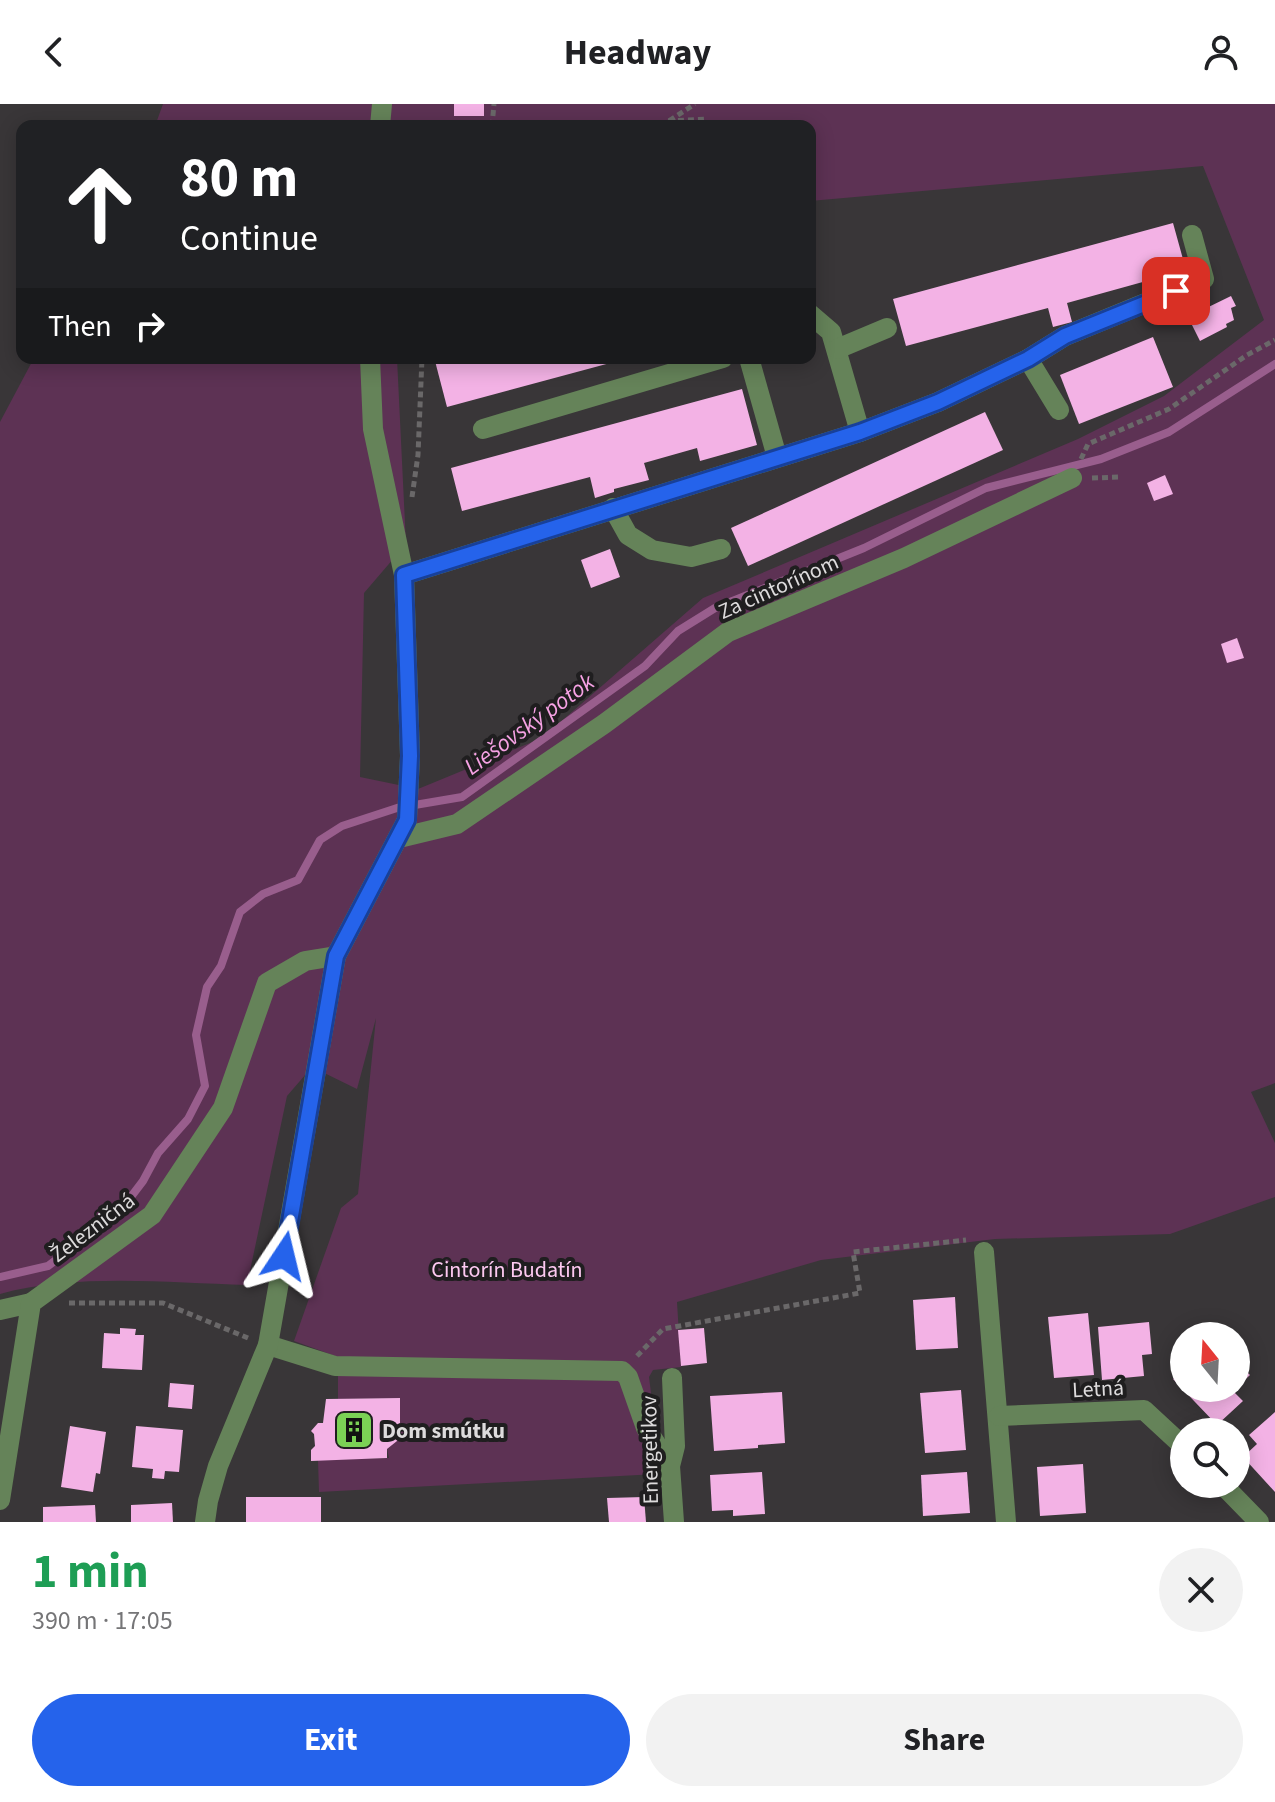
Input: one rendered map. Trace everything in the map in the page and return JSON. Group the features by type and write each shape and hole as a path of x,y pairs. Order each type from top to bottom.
{"street":[{"path":"404,575 860,432 938,402 1028,359 1065,336 1204,279 1192,235"},
{"path":"816,319 831,332 860,432"},
{"path":"837,349 887,328"},
{"path":"1028,359 1059,410"},
{"path":"205,1522 218,1466 268,1345 336,956 403,829 408,794 410,756 404,575 373,429 370,364"},
{"path":"483,429 703,364"},
{"path":"751,364 777,457"},
{"name":"Za cintorínom","path":"403,829 457,824 604,724 728,632 904,558 1072,478"},
{"path":"613,508 628,535 652,550 691,557 721,549"},
{"name":"Železničná","path":"31,1303 152,1215 223,1108 267,983 305,961 336,956"},
{"path":"984,1252 1006,1522"},
{"path":"0,1310 31,1303 0,1500"},
{"path":"268,1345 335,1366 622,1371 628,1377 646,1428 670,1466"},
{"name":"Energetikov","path":"672,1378 675,1446 670,1466 674,1522"},
{"name":"Letná","path":"999,1416 1144,1410 1170,1434"},
{"path":"1236,1498 1259,1522"}],"path":[{"path":"682,112 686,104"},
{"path":"670,120 695,104"},
{"path":"694,120 707,119"},
{"path":"1088,444 1169,409 1247,355 1275,340"},
{"path":"394,527 411,509 418,455 422,364"},
{"path":"622,1371 663,1329 860,1293 853,1252 983,1238 984,1252"},
{"path":"31,1303 163,1303 268,1345"}],"green space":[{"name":"Cintorín Budatín","path":"163,104 1275,104 1275,1083 1251,1092 1275,1143 1275,1197 1170,1234 995,1239 821,1260 677,1302 681,1367 653,1370 649,1377 657,1474 319,1492 318,1460 389,1458 387,1449 401,1437 394,1429 400,1423 399,1398 338,1399 338,1357 294,1341 341,1208 358,1194 376,1018 357,1089 312,1067 287,1096 247,1285 91,1281 60,1283 0,1294 0,422 31,364 397,364 406,544 364,593 360,777 418,789 542,738 703,598 1078,439 1164,396 1264,320 1203,166 816,200 816,120 157,120"}],"building":[{"path":"454,104 484,104 484,116 454,116"},
{"path":"1173,223 1186,270 1067,303 1072,322 1053,327 1048,308 906,346 893,299"},
{"path":"1231,296 1236,306 1231,308 1234,320 1200,341 1188,317"},
{"path":"1153,337 1173,387 1079,424 1060,375"},
{"path":"436,364 606,364 447,407"},
{"path":"742,389 757,445 700,461 697,448 644,463 649,480 614,489 614,492 595,498 590,477 462,511 451,468"},
{"path":"985,412 1003,450 748,566 731,528"},
{"path":"1165,475 1173,494 1154,501 1147,483"},
{"path":"610,549 620,577 591,588 581,560"},
{"path":"1237,638 1244,658 1227,663 1221,644"},
{"path":"955,1297 958,1348 916,1350 913,1300"},
{"path":"1088,1313 1094,1375 1054,1378 1048,1317"},
{"path":"1149,1322 1152,1354 1142,1355 1144,1376 1102,1380 1098,1327"},
{"path":"120,1328 136,1329 135,1335 144,1335 142,1370 102,1368 104,1333 120,1334"},
{"path":"704,1328 707,1363 681,1366 678,1330"},
{"path":"170,1383 194,1385 192,1409 168,1407"},
{"path":"961,1390 966,1450 925,1453 920,1393"},
{"path":"782,1392 785,1443 714,1451 710,1396"},
{"name":"Dom smútku","path":"400,1398 400,1423 394,1429 402,1437 387,1449 387,1458 311,1461 311,1450 315,1446 311,1431 318,1423 323,1423 326,1399"},
{"path":"1195,1402 1242,1402 1225,1418 1210,1418"},
{"path":"1275,1412 1275,1492 1250,1465 1250,1450 1257,1444 1250,1434"},
{"path":"70,1426 106,1432 100,1474 96,1473 93,1492 61,1487"},
{"path":"136,1426 183,1430 179,1472 165,1471 164,1479 152,1478 153,1469 132,1467"},
{"path":"1083,1464 1086,1513 1040,1516 1037,1467"},
{"path":"762,1472 765,1514 733,1516 733,1510 712,1511 710,1475"},
{"path":"967,1472 970,1513 923,1516 921,1475"},
{"path":"246,1497 321,1497 321,1522 246,1522"},
{"path":"644,1497 646,1522 609,1522 607,1498"},
{"path":"172,1503 173,1522 131,1522 131,1505"},
{"path":"95,1505 96,1522 43,1522 43,1507"}],"waterway":[{"name":"Liešovský potok","path":"0,1277 48,1266 124,1206 143,1181 158,1153 188,1119 205,1086 196,1035 207,987 221,966 240,912 263,894 298,880 320,840 342,826 397,808 462,797 645,666 678,631 715,608 864,548 986,488 1101,459 1169,432 1275,364"}],"place":[{"name":"Dom smútku","path":"354,1430"}],"route":[{"path":"284,1256 336,956 407,820 410,756 404,575 860,432 938,402 1028,359 1065,336 1176,291"}]}
